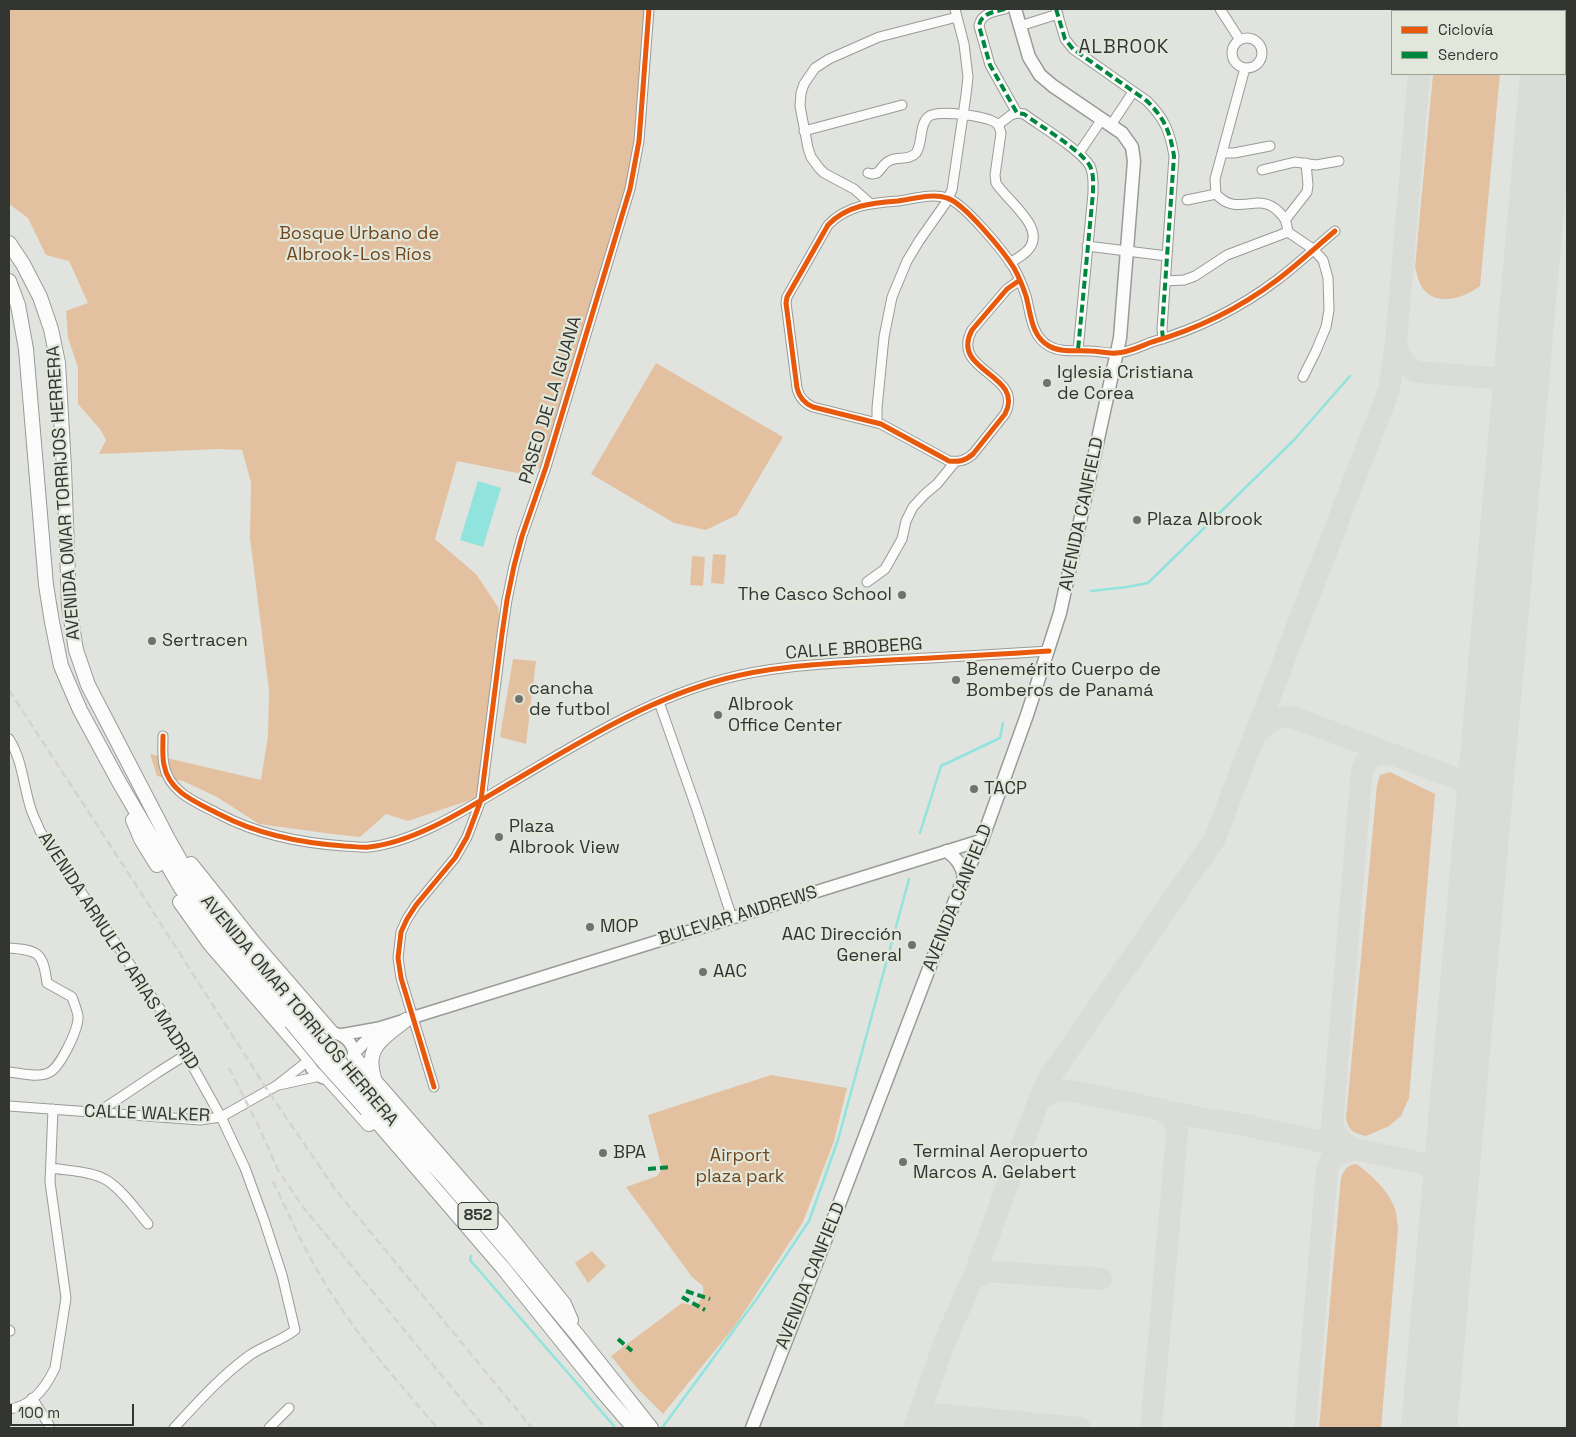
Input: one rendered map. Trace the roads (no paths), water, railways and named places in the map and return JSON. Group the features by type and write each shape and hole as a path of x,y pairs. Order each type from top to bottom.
{"main road":[{"name":"AVENIDA CANFIELD","path":"752,1428 964,878 982,840 1028,715 1049,651 1068,580 1122,325 1134,154 1132,146 1127,138 1040,75 1029,57 1015,9"},
{"name":"AVENIDA OMAR TORRIJOS HERRERA","path":"9,243 23,264 40,297 51,329 58,363 69,606 76,650 88,685 153,810 199,891 246,953 291,1021"},
{"name":"AVENIDA OMAR TORRIJOS HERRERA","path":"9,281 18,305 26,349 46,585 59,657 80,710 119,782 181,888 205,920 324,1062 367,1109 497,1261 534,1308 641,1426"},
{"path":"153,810 181,851 224,907 336,1034"},
{"path":"948,851 956,858 962,868 964,878"},
{"path":"291,1021 286,1028 293,1028 303,1024 308,1016 306,1002"},
{"path":"380,1087 371,1065 374,1049 380,1041 409,1019"},
{"path":"291,1021 308,1059"},
{"path":"354,1055 502,1227 558,1296 564,1304 578,1336"},
{"path":"324,1077 367,1109"},
{"path":"367,1109 358,1105 360,1099 363,1094 380,1087"},
{"name":"AVENIDA OMAR TORRIJOS HERRERA","path":"367,1109 444,1177 494,1234 578,1336 641,1426"}],"street":[{"name":"PASEO DE LA IGUANA","path":"434,1087 409,1019 398,963 402,932 407,919 416,906 455,858 467,837 481,800 502,634 514,566 630,189 638,141 649,9"},
{"path":"1005,9 985,15 980,20 979,26 990,65 1017,112"},
{"path":"1220,9 1240,40"},
{"path":"1020,26 1057,12 1065,39 1072,49 1147,101 1165,123 1174,156 1162,329 1163,339"},
{"path":"871,204 854,189 832,178 819,168 811,157 800,106 801,93 808,78 819,65 829,59 879,37 956,13 964,44 967,88 952,190 914,248 892,297 884,337 877,408 878,423"},
{"path":"1250,38 1259,43 1262,48 1262,58 1260,63 1255,66 1245,68 1237,64 1232,56 1234,46 1240,40 1250,38"},
{"path":"1245,68 1215,179 1216,194 1224,201 1234,205 1267,204 1286,219 1288,232 1313,249 1323,260 1328,278 1326,328 1303,377"},
{"path":"1080,153 1133,92"},
{"path":"804,131 902,105"},
{"path":"998,125 1017,112 1024,114 1080,153 1089,165 1093,176 1078,350"},
{"path":"868,173 877,173 884,163 889,160 909,157 914,154 918,149 924,122 930,115 963,115 992,121 998,125 1001,133 995,174 996,183 1030,224 1034,234 1033,242 1026,252 1010,262"},
{"path":"1222,153 1234,153 1270,146"},
{"path":"1262,170 1295,162 1316,165 1339,161"},
{"path":"1286,219 1307,192 1306,163"},
{"path":"1187,200 1216,194"},
{"path":"1020,280 1007,289 970,334 968,342 969,352 973,361 1006,389 1009,399 1008,408 973,454 964,460 955,462 944,459 890,428 878,423 813,406 806,403 800,397 797,388 786,304 788,293 828,225 847,210 871,204 935,196 948,198 968,213 1010,262 1020,280 1034,328 1039,338 1055,349 1116,353 1163,339 1204,323 1248,300 1279,279 1334,230"},
{"path":"1165,281 1184,280 1195,276 1227,255 1288,232"},
{"path":"1087,246 1167,256"},
{"path":"867,582 885,569 902,539 906,521 913,507 937,484 955,462"},
{"name":"CALLE BROBERG","path":"164,736 164,767 170,782 187,797 225,817 266,833 312,843 368,847 397,841 435,825 603,730 684,691 724,679 775,668 1049,651"},
{"path":"659,702 732,918"},
{"name":"AVENIDA ARNULFO ARIAS MADRID","path":"9,739 14,746 30,807 40,831 164,1015 221,1117 245,1168 282,1275 295,1330 285,1338 251,1355 218,1380 174,1428"},
{"name":"BULEVAR ANDREWS","path":"336,1034 380,1028 982,840"},
{"path":"9,948 28,949 36,953 44,964 47,983 72,997 78,1017 73,1036 60,1061 49,1073 40,1075 9,1072"},
{"name":"BULEVAR ANDREWS","path":"354,1055 380,1028"},
{"path":"325,1034 336,1034 350,1043 354,1055 352,1065 346,1073 338,1078 324,1077 313,1070 308,1059 312,1042 325,1034"},
{"path":"97,1113 187,1054"},
{"name":"CALLE WALKER","path":"9,1106 200,1120 221,1117 276,1086 308,1059"},
{"name":"CALLE WALKER","path":"276,1086 324,1077"},
{"path":"9,1409 22,1406 42,1391 55,1368 66,1298 50,1182 53,1109"},
{"path":"51,1168 87,1174 108,1181 148,1224"},
{"path":"32,1398 49,1428"},
{"path":"269,1428 289,1408"}],"water":[{"path":"478,481 501,488 483,547 460,540"}],"waterway":[{"path":"1091,591 1148,583 1294,440 1350,376"},
{"path":"920,833 941,766 1000,738 1003,723"},
{"path":"662,1428 758,1297 809,1221 838,1140 909,879"},
{"path":"471,1256 470,1260 614,1426"}],"railway":[{"path":"9,690 268,1091 335,1189 532,1428"},
{"path":"229,1068 278,1170 303,1207 485,1428"},
{"path":"273,1181 310,1258 348,1319 372,1351 437,1428"}],"place":[{"name":"Iglesia Cristiana de Corea","path":"1047,383"},
{"name":"Plaza Albrook","path":"1137,520"},
{"name":"The Casco School","path":"902,595"},
{"name":"Sertracen","path":"152,641"},
{"name":"Benemérito Cuerpo de Bomberos de Panamá","path":"956,680"},
{"name":"cancha de futbol","path":"519,699"},
{"name":"Albrook Office Center","path":"718,715"},
{"name":"TACP","path":"974,789"},
{"name":"Plaza Albrook View","path":"499,837"},
{"name":"MOP","path":"590,927"},
{"name":"AAC Dirección General","path":"912,945"},
{"name":"AAC","path":"703,972"},
{"name":"BPA","path":"603,1153"},
{"name":"Terminal Aeropuerto Marcos A. Gelabert","path":"903,1162"}],"district":[{"name":"ALBROOK","path":"1124,48"}],"park label":[{"name":"Bosque Urbano de Albrook-Los Ríos","path":"359,244"},
{"name":"Airport plaza park","path":"740,1166"}]}
